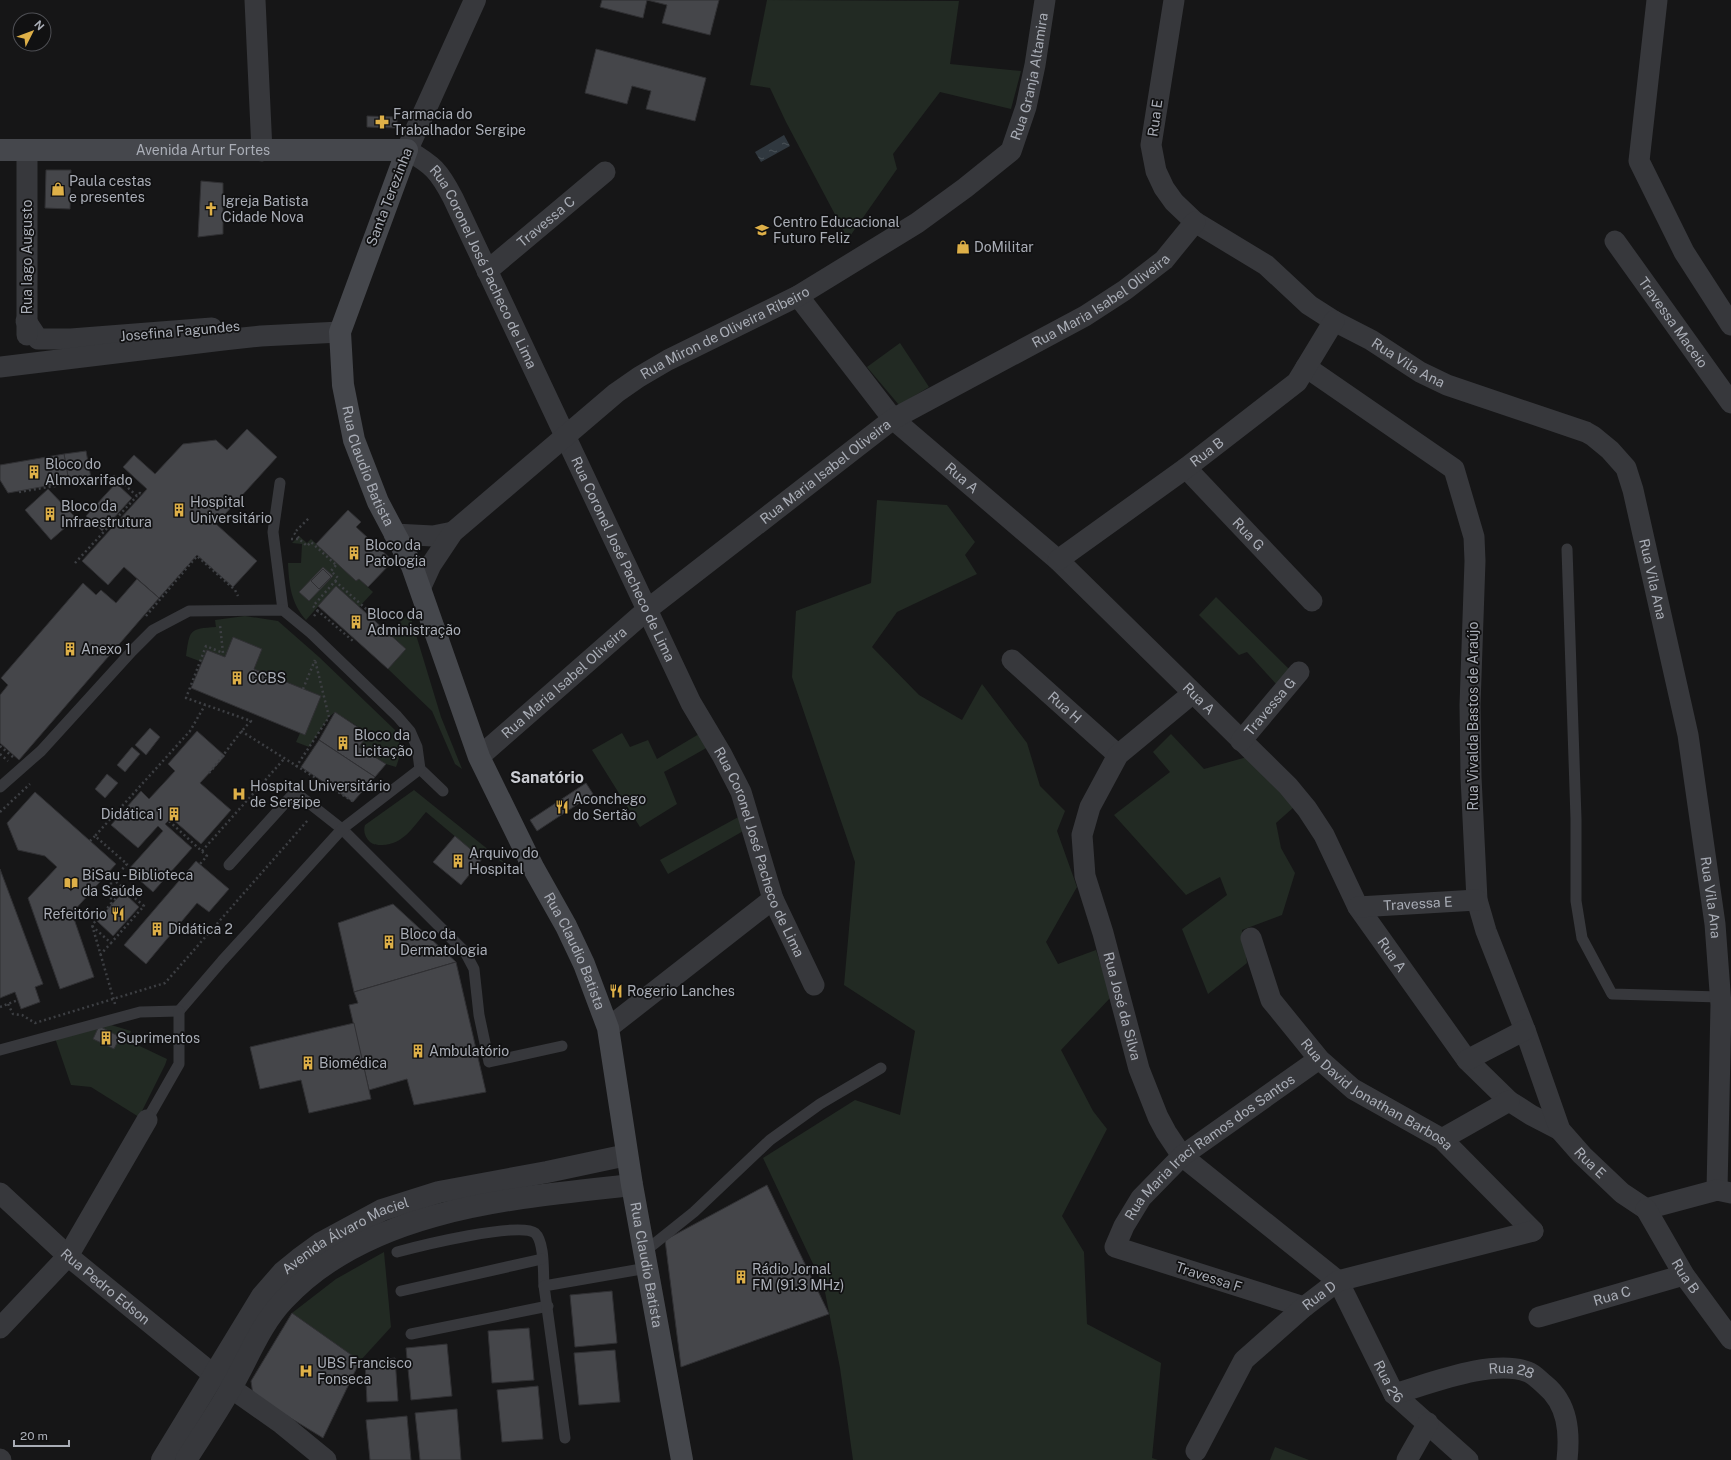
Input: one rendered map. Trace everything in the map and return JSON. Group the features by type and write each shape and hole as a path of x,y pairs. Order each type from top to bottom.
{"main road":[{"name":"Avenida Artur Fortes","path":"0,150 406,150"},
{"name":"Santa Terezinha","path":"341,326 406,150"},
{"name":"Rua Claudio Batista","path":"341,326 343,385 354,440 378,502 412,566 479,758 534,869 566,926 584,964 608,1028 632,1185 682,1460"}],"street":[{"path":"255,0 262,151"},
{"name":"Santa Terezinha","path":"406,150 475,0"},
{"name":"Rua Granja Altamira","path":"1011,151 1027,101 1045,0"},
{"name":"Rua E","path":"1174,0 1158,94 1152,151 1156,171 1164,188 1174,202 1195,222"},
{"path":"1657,0 1639,161 1684,252 1731,325"},
{"name":"Rua Iago Augusto","path":"27,150 27,363"},
{"name":"Rua Coronel José Pacheco de Lima","path":"406,150 428,162 441,176 453,198 564,436 648,609 691,704 722,755 741,792 773,899 814,985"},
{"name":"Rua Miron de Oliveira Ribeiro","path":"420,589 431,565 453,532 564,436 639,376 727,330 798,296 917,223 965,188 1011,151"},
{"name":"Travessa C","path":"487,270 605,172"},
{"name":"Rua Vila Ana","path":"1195,222 1266,265 1309,305 1334,321 1371,340 1420,372 1447,385 1586,432 1610,450 1626,468 1633,490 1688,735 1715,924 1720,997 1724,1191"},
{"name":"Rua Maria Isabel Oliveira","path":"479,758 648,609 893,419 1085,316 1125,290 1164,260 1195,222"},
{"name":"Travessa Maceio","path":"1614,242 1731,403"},
{"name":"Rua A","path":"798,296 893,419 1058,560 1288,786 1308,809 1324,835 1358,907 1466,1060 1509,1101 1531,1115 1560,1130"},
{"name":"Josefina Fagundes","path":"26,321 38,339 72,339 263,324 341,326"},
{"name":"Rua B","path":"1058,560 1186,468 1297,382 1334,321"},
{"path":"0,367 341,326"},
{"name":"Rua Vivalda Bastos de Araújo","path":"1306,367 1454,469 1474,537 1470,705 1471,777 1477,900 1486,931 1525,1030 1560,1130"},
{"name":"Rua G","path":"1186,468 1312,601"},
{"name":"Rua Miron de Oliveira Ribeiro","path":"394,534 433,536 453,532"},
{"name":"Rua H","path":"1012,660 1118,755"},
{"name":"Travessa G","path":"1241,741 1299,672"},
{"name":"Rua José da Silva","path":"1193,693 1118,755 1090,807 1082,835 1085,876 1105,940 1139,1069 1148,1096 1166,1132 1182,1156 1338,1281"},
{"path":"608,1028 773,899"},
{"name":"Travessa E","path":"1358,907 1477,900"},
{"name":"Rua David Jonathan Barbosa","path":"1251,938 1271,1000 1319,1059 1353,1089 1442,1139 1533,1231"},
{"path":"1466,1060 1525,1030"},
{"name":"Rua Maria Iraci Ramos dos Santos","path":"1115,1247 1124,1226 1141,1198 1182,1156 1319,1059"},
{"path":"1442,1139 1509,1101"},
{"path":"0,1328 68,1256 147,1120"},
{"name":"Rua E","path":"1560,1130 1582,1155 1622,1193 1646,1209"},
{"name":"Avenida Álvaro Maciel","path":"186,1460 223,1382 245,1342 262,1296 283,1272 321,1243 382,1210 439,1192 547,1172 627,1155"},
{"name":"Avenida Álvaro Maciel","path":"245,1342 271,1317 283,1301 308,1276 322,1265 365,1242 401,1227 450,1211 479,1204 632,1185"},
{"path":"1646,1209 1724,1191"},
{"name":"Rua Pedro Edson","path":"0,1193 68,1256 223,1382 282,1424 326,1460"},
{"name":"Rua B","path":"1646,1209 1684,1275 1731,1339"},
{"name":"Rua D","path":"1196,1451 1244,1360 1304,1308 1338,1281 1533,1231"},
{"name":"Travessa F","path":"1115,1247 1304,1308"},
{"name":"Rua C","path":"1539,1317 1684,1275"},
{"name":"Rua 26","path":"1338,1281 1394,1394 1428,1422 1468,1460"},
{"name":"Rua 28","path":"1394,1394 1492,1368 1510,1368 1529,1372 1553,1392 1562,1407 1567,1419 1569,1441 1567,1460"},
{"name":"Avenida Álvaro Maciel","path":"162,1460 223,1382"},
{"path":"1408,1460 1428,1422"}],"lane":[{"path":"280,483 273,532 283,610"},
{"path":"1567,549 1576,820 1576,901 1582,938 1612,994 1720,997"},
{"path":"0,787 41,751 132,650 154,630 189,612 283,610 304,627 397,716 410,731 417,748 420,769 444,791"},
{"path":"147,1120 179,1064 179,1011 222,961 342,829 420,769"},
{"path":"229,865 295,792 342,829 466,952 474,969 479,1015 489,1062 562,1046"},
{"path":"0,1050 140,1012 179,1011"},
{"path":"544,1286 646,1260 770,1140 820,1104 881,1068"},
{"path":"397,1252 453,1238 526,1230 534,1233 540,1241 544,1286 548,1306 565,1438"},
{"path":"400,1292 542,1259"},
{"path":"411,1334 548,1306"}],"path":[{"path":"19,492 115,476 137,496"},
{"path":"75,563 137,496 140,493 142,495"},
{"path":"309,518 294,533 307,546 311,542 336,565 330,572 338,578 313,606 353,642 355,639"},
{"path":"291,539 299,539"},
{"path":"202,560 235,590 238,601"},
{"path":"335,581 374,616 376,614"},
{"path":"209,773 225,756 241,731 251,721 186,698 206,646 223,653 218,611"},
{"path":"304,627 318,611"},
{"path":"303,689 315,660 327,649"},
{"path":"296,767 329,717 315,660"},
{"path":"90,841 190,731 206,705"},
{"path":"241,731 353,802 359,798"},
{"path":"0,746 14,758"},
{"path":"202,851 284,759"},
{"path":"0,812 30,784"},
{"path":"8,1004 12,1014 22,1015 35,1023 165,983 309,820"},
{"path":"169,821 207,856 200,864"},
{"path":"95,836 127,864 111,881 111,904"},
{"path":"100,955 144,906 113,879"},
{"path":"92,926 124,889"},
{"path":"92,926 118,1018"},
{"path":"92,926 111,943"},
{"path":"0,1007 18,1000"}],"shaded area":[{"path":"767,0 959,1 950,64 1021,71 1011,109 940,92 893,154 897,169 848,239 786,122 770,88 750,85"},
{"path":"900,343 929,387 899,405 867,367"},
{"path":"877,500 947,505 975,542 965,555 977,574 897,612 872,647 919,695 962,720 982,684 1027,743 1040,786 1065,811 1057,831 1077,887 1046,942 1058,964 1096,950 1111,997 1061,1050 1093,1111 1107,1129 1062,1216 1084,1252 1087,1324 1161,1363 1152,1458 1158,1460 853,1460 840,1368 824,1287 763,1158 855,1100 900,1115 915,1031 844,985 855,862 792,677 796,611 871,583"},
{"path":"299,536 307,543 311,539 356,581 359,579 373,592 359,607 336,586 306,620 301,614 294,600 288,571 288,563 301,563 302,544 292,543"},
{"path":"1216,597 1290,670 1277,685 1247,652 1239,655 1199,615"},
{"path":"407,615 410,615 441,717 462,769 455,764 432,711 388,669 406,649 389,633"},
{"path":"245,616 278,621 319,657 395,730 400,748 396,767 386,764 359,747 368,733 335,712 329,717 309,747 296,742 300,733 305,734 321,696 254,669 262,649 225,657 207,650 202,662 186,656 190,635 192,632 200,629 216,627 215,620"},
{"path":"622,733 630,747 648,740 657,759 699,734 708,747 664,772 677,804 640,827 592,750"},
{"path":"1171,734 1204,769 1247,757 1294,807 1276,823 1281,848 1295,873 1282,915 1242,930 1247,963 1208,994 1182,929 1227,895 1220,877 1186,895 1114,815 1170,772 1153,752"},
{"path":"414,790 515,871 490,854 482,859 426,812 407,834 396,842 376,845 370,842 365,834 365,825"},
{"path":"742,815 745,830 668,874 660,860"},
{"path":"108,1024 131,1031 127,1040 167,1059 139,1117 91,1087 71,1085 55,1038"},
{"path":"384,1252 391,1327 360,1361 292,1313 336,1279"},
{"path":"1275,1447 1309,1460 1270,1460"}],"water":[{"path":"784,135 790,146 761,162 755,152"}],"building":[{"path":"602,0 647,0 643,18 600,7"},
{"path":"647,0 719,0 710,35 662,23 667,5"},
{"path":"596,49 706,78 695,121 646,109 651,91 632,86 627,104 585,93"},
{"name":"Farmacia do Trabalhador Sergipe","path":"367,116 397,117 397,128 367,127"},
{"name":"Paula cestas e presentes","path":"46,170 71,170 70,209 45,208"},
{"name":"Igreja Batista Cidade Nova","path":"201,181 223,183 223,234 198,237"},
{"name":"Hospital Universitário","path":"247,429 277,457 216,524 257,561 233,587 197,555 159,598 124,567 108,585 82,561 147,489 123,467 134,455 155,474 183,444 216,440 227,450"},
{"path":"86,451 91,478 69,482 64,454"},
{"name":"Bloco do Almoxarifado","path":"64,454 69,482 8,493 0,480 0,465"},
{"path":"116,483 132,498 102,531 86,516"},
{"name":"Bloco da Infraestrutura","path":"48,489 76,518 51,540 25,510"},
{"name":"Bloco da Patologia","path":"348,510 361,522 356,527 393,561 368,587 359,579 356,581 316,544"},
{"path":"323,567 333,576 309,601 299,592"},
{"path":"323,569 331,577 319,589 311,581"},
{"name":"Anexo 1","path":"137,579 159,598 19,760 0,743 0,695 8,685 1,678 83,583 96,595 101,590 116,603"},
{"name":"Bloco da Administração","path":"336,586 406,649 388,669 318,606"},
{"name":"CCBS","path":"233,637 262,649 254,669 321,696 305,735 191,688 207,650 225,657"},
{"name":"Bloco da Licitação","path":"335,712 368,734 359,747 386,764 375,777 319,740"},
{"path":"150,728 160,737 146,755 135,745"},
{"name":"Didática 1","path":"197,731 225,756 200,783 231,810 201,844 171,818 165,824 192,848 153,892 128,870 163,831 158,826 138,848 111,825 141,791 149,799 175,771 168,764"},
{"path":"319,740 375,777 353,802 301,767"},
{"path":"132,747 140,754 125,772 117,765"},
{"path":"107,774 118,783 105,798 95,789"},
{"name":"Aconchego do Sertão","path":"586,783 593,794 537,831 530,820"},
{"name":"BiSau - Biblioteca da Saúde","path":"35,792 116,864 72,913 94,977 60,989 28,898 57,867 45,856 18,850 7,823"},
{"name":"Arquivo do Hospital","path":"455,836 482,859 461,885 433,862"},
{"name":"Didática 2","path":"196,861 229,889 209,912 197,903 146,964 124,945"},
{"path":"0,869 43,984 35,987 40,1002 21,1009 15,992 0,998"},
{"name":"Refeitório","path":"123,892 139,907 113,936 97,921"},
{"name":"Bloco da Dermatologia","path":"393,904 456,962 354,992 338,923"},
{"name":"Ambulatório","path":"456,962 486,1092 414,1105 407,1079 369,1090 349,1005 358,1003 354,992"},
{"name":"Biomédica","path":"354,1023 371,1099 309,1113 301,1080 260,1089 250,1047"},
{"name":"Suprimentos","path":"99,1026 120,1037 114,1049 93,1039"},
{"name":"Rádio Jornal FM (91.3 MHz)","path":"767,1185 829,1314 681,1367 665,1240"},
{"path":"612,1291 617,1343 575,1347 570,1295"},
{"name":"UBS Francisco Fonseca","path":"292,1313 360,1361 323,1438 253,1395 251,1381"},
{"path":"529,1328 534,1380 492,1383 488,1331"},
{"path":"447,1344 452,1396 411,1400 406,1348"},
{"path":"615,1350 620,1402 579,1405 574,1353"},
{"path":"395,1358 398,1401 367,1402 365,1362"},
{"path":"538,1386 543,1439 502,1442 497,1390"},
{"path":"457,1409 461,1460 420,1460 415,1413"},
{"path":"407,1416 411,1460 370,1460 366,1420"}],"place":[{"name":"Farmacia do Trabalhador Sergipe","path":"382,122"},
{"name":"Paula cestas e presentes","path":"58,189"},
{"name":"Igreja Batista Cidade Nova","path":"211,209"},
{"name":"Centro Educacional Futuro Feliz","path":"762,230"},
{"name":"DoMilitar","path":"963,247"},
{"name":"Bloco do Almoxarifado","path":"34,472"},
{"name":"Hospital Universitário","path":"179,510"},
{"name":"Bloco da Infraestrutura","path":"50,514"},
{"name":"Bloco da Patologia","path":"354,553"},
{"name":"Bloco da Administração","path":"356,622"},
{"name":"Anexo 1","path":"70,649"},
{"name":"CCBS","path":"237,678"},
{"name":"Bloco da Licitação","path":"343,743"},
{"name":"Hospital Universitário de Sergipe","path":"239,794"},
{"name":"Aconchego do Sertão","path":"562,807"},
{"name":"Didática 1","path":"174,814"},
{"name":"Arquivo do Hospital","path":"458,861"},
{"name":"BiSau - Biblioteca da Saúde","path":"71,883"},
{"name":"Refeitório","path":"118,914"},
{"name":"Didática 2","path":"157,929"},
{"name":"Bloco da Dermatologia","path":"389,942"},
{"name":"Rogerio Lanches","path":"616,991"},
{"name":"Suprimentos","path":"106,1038"},
{"name":"Ambulatório","path":"418,1051"},
{"name":"Biomédica","path":"308,1063"},
{"name":"Rádio Jornal FM (91.3 MHz)","path":"741,1277"},
{"name":"UBS Francisco Fonseca","path":"306,1371"}],"district":[{"name":"Sanatório","path":"547,777"}]}
